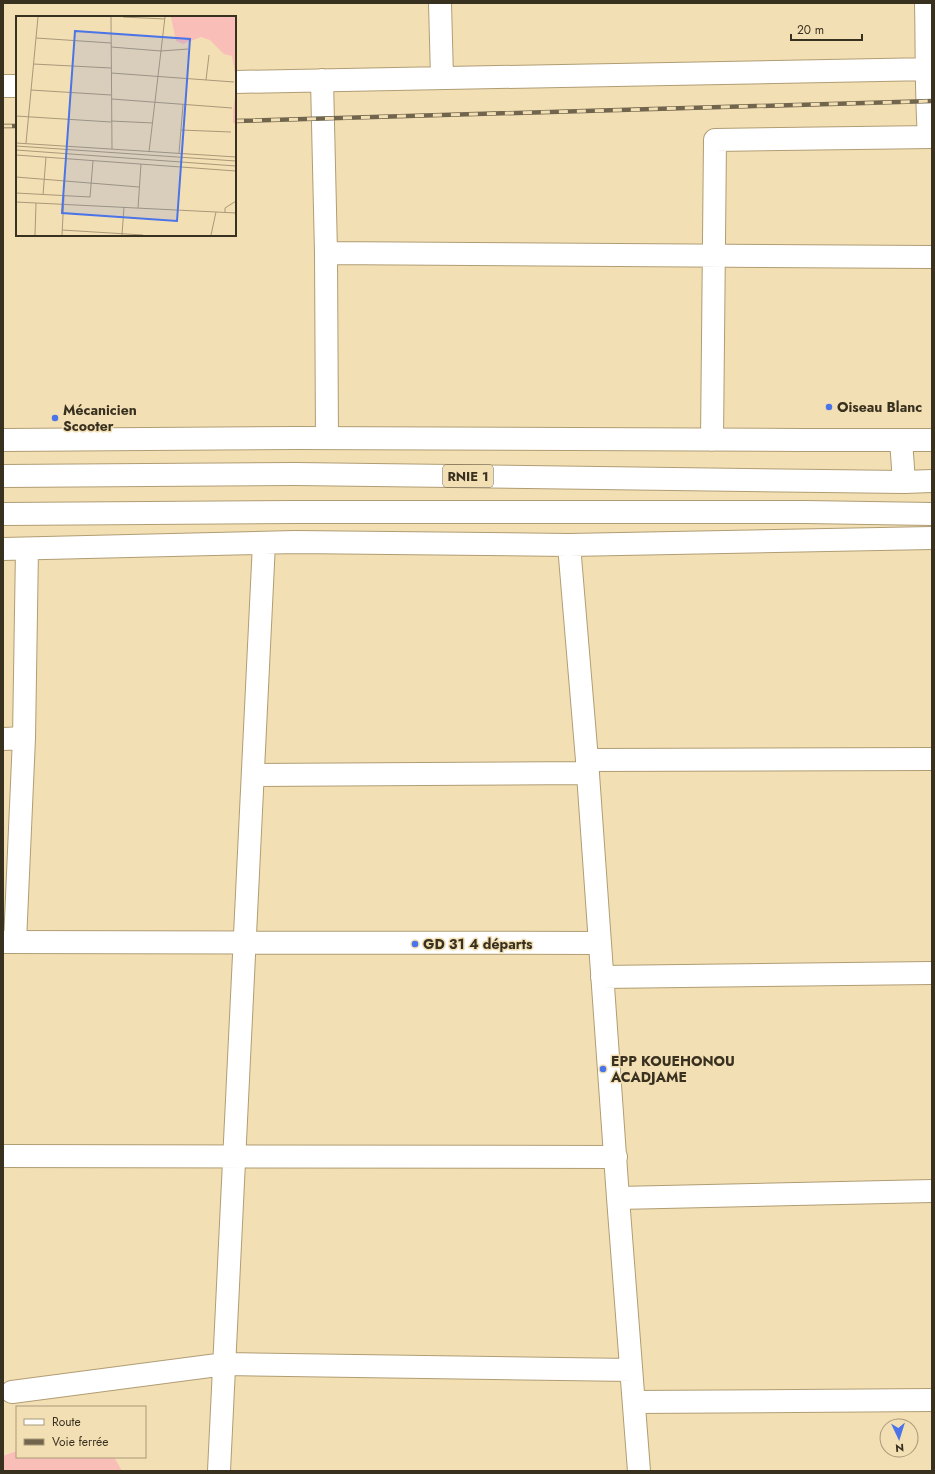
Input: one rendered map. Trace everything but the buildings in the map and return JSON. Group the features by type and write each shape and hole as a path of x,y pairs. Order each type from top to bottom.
{"main road":[{"path":"440,3 442,78"},
{"path":"712,440 715,140 930,137 927,101 930,69 926,3"},
{"path":"236,82 930,69"},
{"path":"322,80 326,253 326,438"},
{"path":"3,86 16,86"},
{"path":"326,253 932,257"},
{"path":"3,440 326,438 932,440"},
{"path":"901,440 907,539"},
{"name":"RNIE 1","path":"3,476 296,474 904,482 932,481"},
{"path":"3,514 295,512 805,512 932,514"},
{"path":"3,549 295,542 570,545 932,538"},
{"path":"219,1471 264,543"},
{"path":"570,545 588,766 599,943 639,1471"},
{"path":"27,549 13,738 9,942 599,943"},
{"path":"253,775 932,759"},
{"path":"602,977 932,973"},
{"path":"3,1156 616,1157"},
{"path":"618,1198 932,1191"},
{"path":"12,1392 224,1364 632,1370"},
{"path":"634,1402 932,1400"}],"shaded area":[{"path":"16,1451 16,1458 115,1458 122,1471 3,1471 3,1456"}],"railway":[{"path":"236,121 932,101"},
{"path":"3,126 16,126"}],"place":[{"name":"Oiseau Blanc","path":"829,407"},
{"name":"Mécanicien Scooter","path":"55,418"},
{"name":"GD 31 4 départs","path":"415,944"},
{"name":"EPP KOUEHONOU ACADJAME","path":"603,1069"}]}
